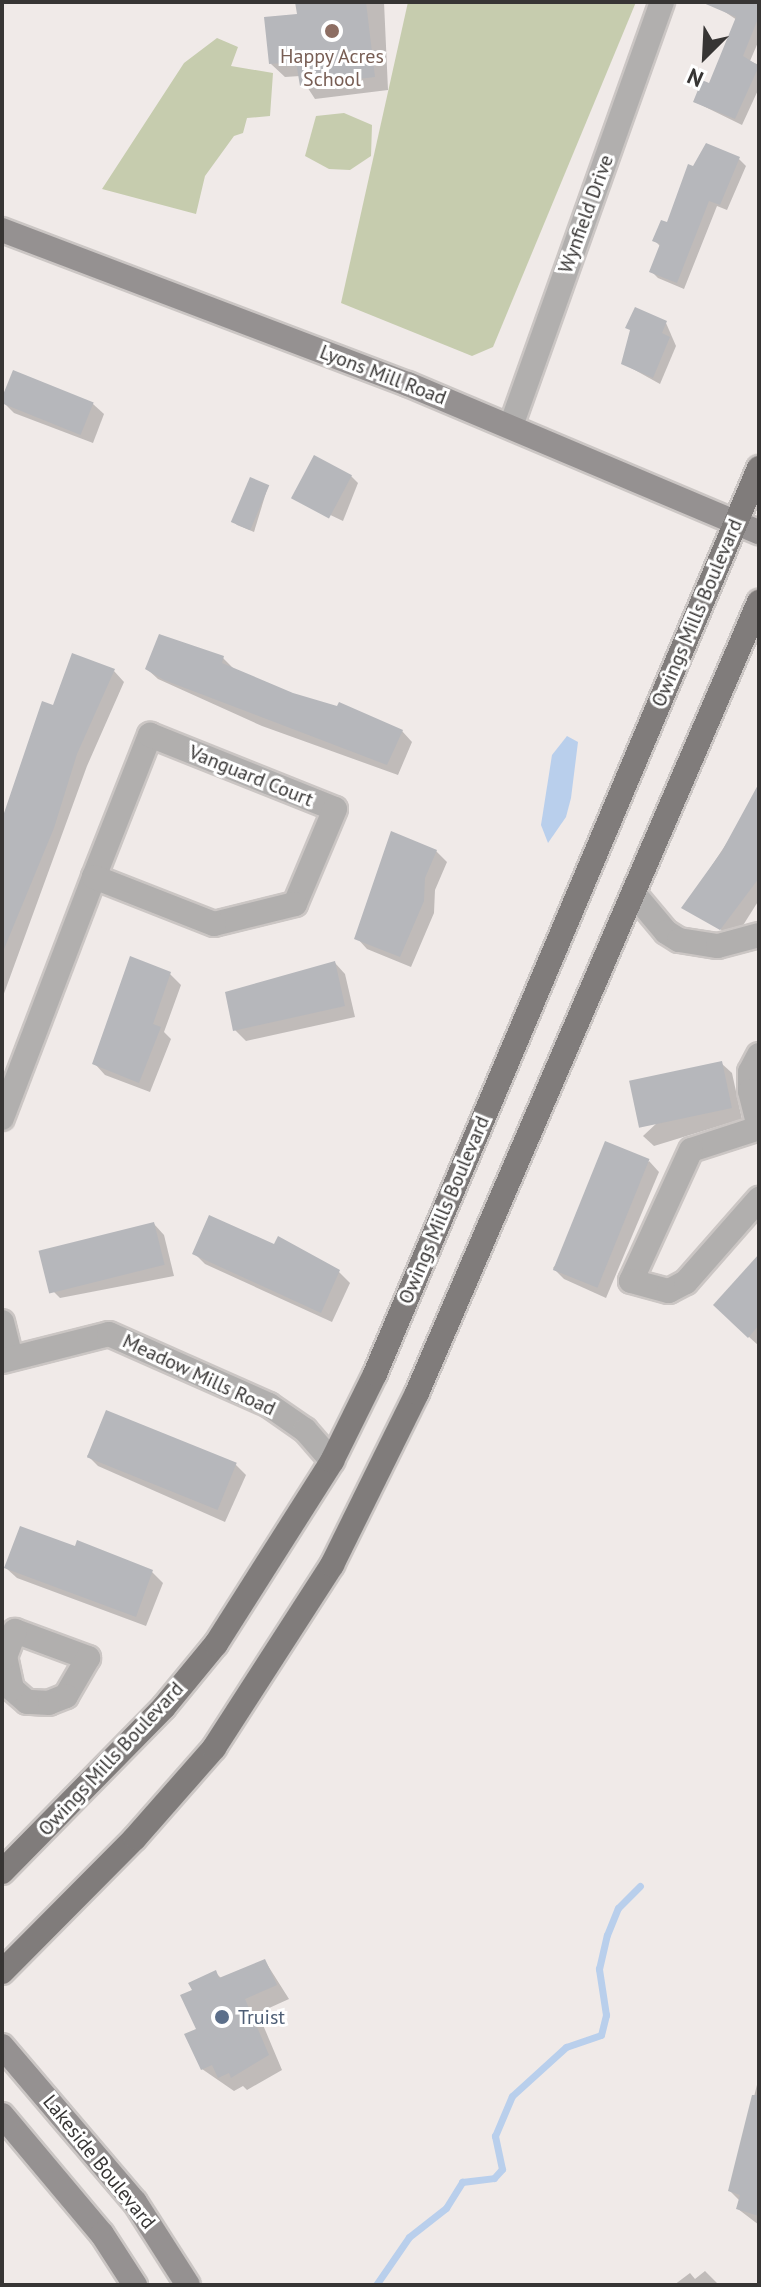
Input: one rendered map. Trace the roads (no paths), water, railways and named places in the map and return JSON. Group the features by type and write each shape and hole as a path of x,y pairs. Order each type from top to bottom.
{"main road":[{"name":"Lyons Mill Road","path":"2,230 511,426 759,532"},
{"name":"Owings Mills Boulevard","path":"2,1872 164,1707 216,1644 332,1461 375,1374 759,468"},
{"path":"2,1972 135,1838 214,1748 266,1674 332,1565 411,1406 635,895 759,602"},
{"name":"Lakeside Boulevard","path":"2,2046 135,2202 188,2285"},
{"name":"Lakeside Boulevard","path":"2,2115 102,2234 135,2285"}],"street":[{"name":"Wynfield Drive","path":"511,426 662,2"},
{"name":"Vanguard Court","path":"2,1118 94,877 150,735 335,809 295,904 214,924 94,877"},
{"path":"635,895 679,940 718,946 759,935"},
{"path":"759,1055 750,1072 759,1127 691,1150 631,1281 669,1291 686,1282 759,1199"},
{"path":"2,1322 7,1360"},
{"name":"Meadow Mills Road","path":"7,1360 109,1334 269,1405 305,1430 332,1461"}],"water":[{"path":"567,736 578,742 571,798 566,817 548,843 541,825 552,755"}],"waterway":[{"path":"376,2285 409,2237 446,2208 462,2182 494,2178 502,2169 495,2136 512,2096 566,2047 601,2035 606,2015 599,1969 607,1935 618,1908 640,1886"}],"place":[{"name":"Happy Acres School","path":"332,31"},
{"name":"Truist","path":"222,2017"}]}
